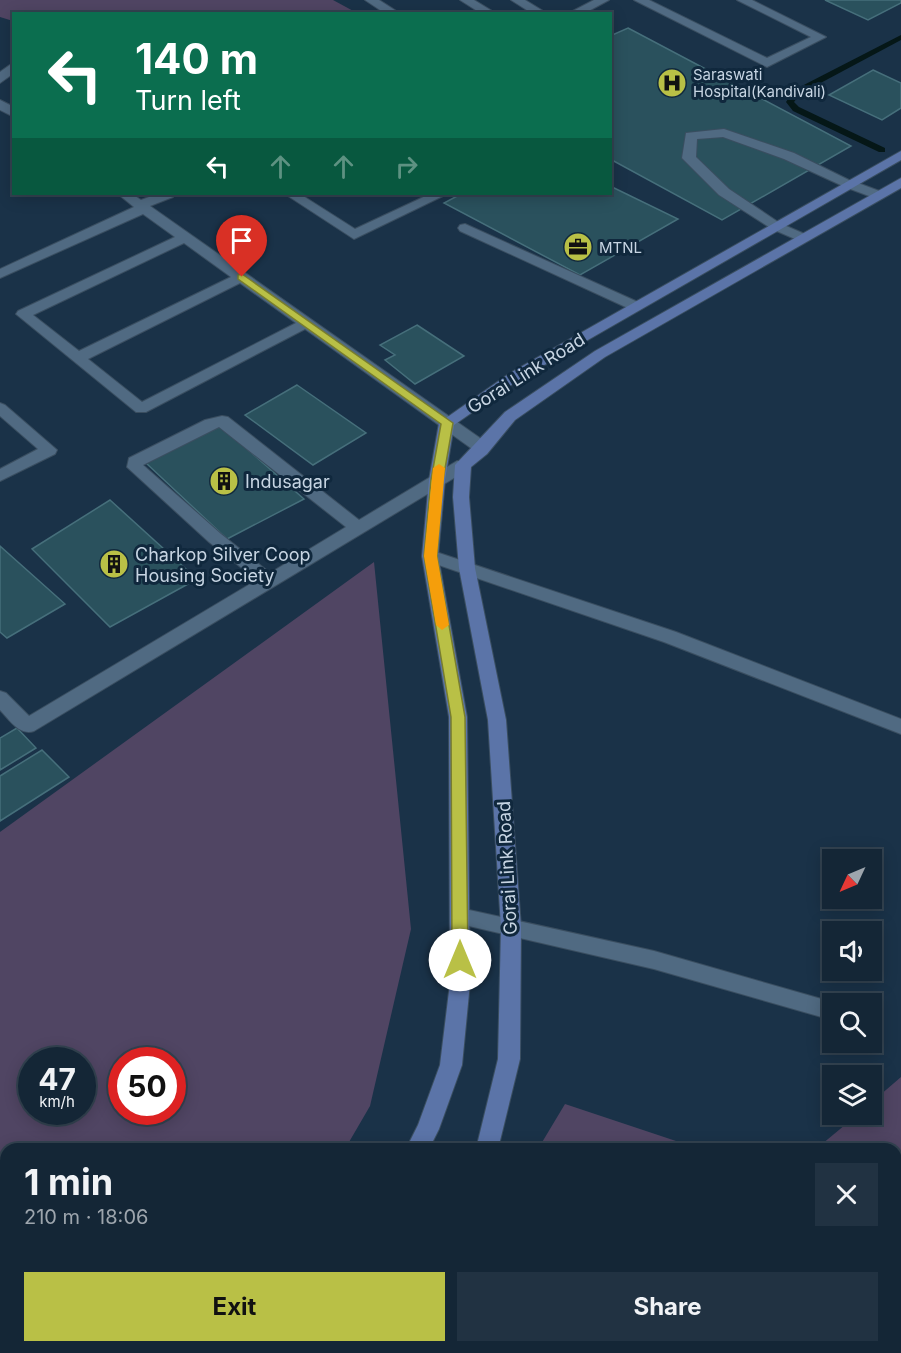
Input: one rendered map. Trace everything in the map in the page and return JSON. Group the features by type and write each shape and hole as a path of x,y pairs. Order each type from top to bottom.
{"main road":[{"name":"Gorai Link Road","path":"420,1143 428,1129 451,1065 460,982 458,717 430,556 437,480 447,423 515,376 901,155"},
{"name":"Gorai Link Road","path":"488,1143 509,1059 511,927 497,720 467,568 462,497 463,465 481,450 481,447 510,416 600,354 901,182"}],"street":[{"path":"371,0 392,12"},
{"path":"466,0 487,12"},
{"path":"517,0 538,12"},
{"path":"577,12 603,0"},
{"path":"640,0 767,63 820,37 743,0"},
{"path":"0,79 12,68"},
{"path":"802,238 777,226 724,192 689,158 691,136 724,133 789,156 877,195"},
{"path":"125,195 481,447"},
{"path":"0,274 166,195"},
{"path":"294,195 354,235 420,197"},
{"path":"465,228 635,306"},
{"path":"185,237 23,314 141,409 306,323"},
{"path":"77,358 242,277"},
{"path":"0,408 49,450 0,476"},
{"path":"269,581 152,483 135,467 135,462 211,424 222,421 358,528"},
{"path":"0,698 27,726 463,465"},
{"path":"430,556 670,637 901,727"},
{"path":"460,916 654,960 822,1008"}],"shaded area":[{"path":"0,0 333,0 355,12 12,12 12,21 0,17"},
{"path":"374,562 411,929 370,1106 348,1143 0,1143 0,832"},
{"path":"901,1077 901,1143 823,1143 845,1125 882,1125 882,1093"},
{"path":"565,1104 682,1143 542,1143"}],"building":[{"path":"825,0 901,0 901,3 868,20"},
{"path":"628,28 851,146 722,220 612,160 612,35"},
{"path":"873,70 901,83 901,108 882,120 829,95"},
{"name":"MTNL","path":"612,187 678,219 580,275 444,203 459,195 612,195"},
{"path":"417,325 464,356 415,384 385,360 395,355 380,345"},
{"path":"297,385 366,433 313,465 245,415"},
{"name":"Indusagar","path":"221,426 304,499 227,539 146,463"},
{"name":"Charkop Silver Coop Housing Society","path":"110,500 197,579 110,627 32,549"},
{"path":"0,546 65,604 7,638 0,632"},
{"path":"17,728 36,748 0,770 0,738"},
{"path":"42,750 69,777 0,821 0,776"}],"waterway":[{"path":"882,150 796,109 790,102 797,92 901,37"}],"slow traffic":[{"path":"439,468 430,556 442,625"}],"place":[{"name":"Saraswati Hospital(Kandivali)","path":"672,83"},
{"name":"MTNL","path":"578,247"},
{"name":"Indusagar","path":"224,481"},
{"name":"Charkop Silver Coop Housing Society","path":"114,564"}],"route":[{"path":"242,277 447,423 437,480 430,556 458,717 460,960"}]}
